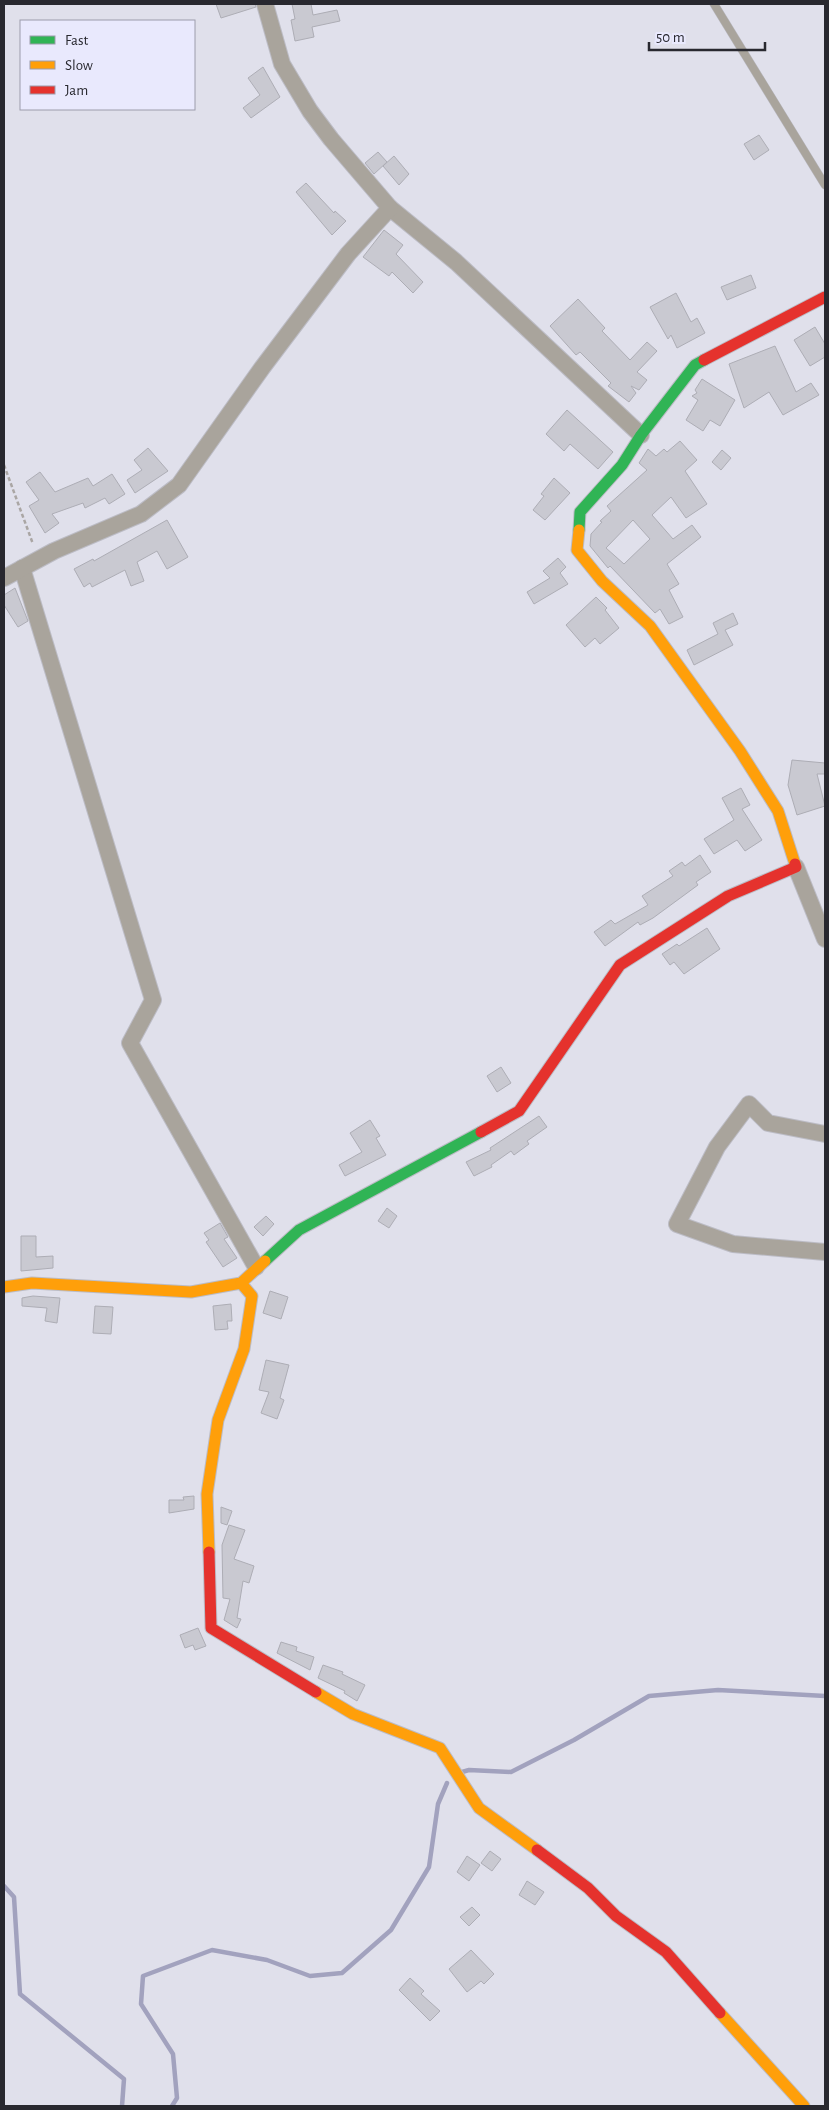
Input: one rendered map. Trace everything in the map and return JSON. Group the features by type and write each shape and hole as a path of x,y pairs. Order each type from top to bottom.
{"street":[{"path":"265,4 282,64 310,111 331,140 390,208 456,262 641,435"},
{"path":"4,578 39,559 141,514 179,485 262,368 343,262 390,208"},
{"path":"825,297 695,365 641,435 622,465 580,512 577,550 602,581 650,626 740,751 778,811 796,867 825,939"},
{"path":"22,568 153,1000 130,1043 256,1267"},
{"path":"4,1287 32,1283 191,1292 241,1283 256,1267 299,1230 519,1111 620,965 728,896 796,867"},
{"path":"825,1134 768,1123 749,1104 717,1147 677,1224 733,1244 825,1252"},
{"path":"241,1283 252,1296 247,1331 244,1349 218,1420 207,1494 210,1628 353,1714 440,1748 479,1808 588,1888 616,1916 666,1952 804,2106"}],"lane":[{"path":"714,4 825,185"}],"path":[{"path":"4,464 39,559"}],"building":[{"path":"216,4 255,4 256,7 221,18"},
{"path":"292,4 311,4 313,15 337,10 340,21 312,27 314,37 295,41 291,20 295,19"},
{"path":"263,67 280,97 251,118 243,108 260,95 248,78"},
{"path":"759,135 769,150 754,160 744,144"},
{"path":"378,152 387,162 374,174 365,163"},
{"path":"394,156 409,174 399,185 383,166"},
{"path":"306,183 334,213 335,211 346,221 332,235 296,192"},
{"path":"384,230 403,245 396,254 423,282 413,293 392,272 389,276 363,257"},
{"path":"751,275 756,288 727,300 721,287"},
{"path":"676,293 691,322 697,318 705,333 677,348 671,335 668,339 650,307"},
{"path":"578,299 605,328 602,331 630,360 647,342 657,351 637,372 647,380 639,390 631,386 636,393 629,402 608,386 611,383 580,352 576,355 550,326"},
{"path":"815,327 825,344 825,357 810,366 794,340"},
{"path":"775,346 796,392 811,383 819,395 783,415 769,392 744,408 729,364"},
{"path":"702,379 735,400 720,426 710,420 703,431 686,420 698,400 692,396 697,393 695,390"},
{"path":"567,410 613,452 598,469 570,444 564,451 546,434"},
{"path":"680,441 697,460 685,471 707,504 686,518 671,497 652,515 673,539 692,525 701,537 667,564 679,584 669,590 683,617 669,624 660,609 655,613 610,566 608,568 590,546 591,534 602,522 600,521 611,511 607,506 647,470 639,463 648,449 656,456 664,449 667,452","holes":["633,520 650,539 624,564 606,548"]},
{"path":"148,448 168,471 135,493 127,480 142,470 134,460"},
{"path":"722,450 731,458 721,470 712,462"},
{"path":"40,472 55,492 88,478 93,486 112,474 125,494 109,504 105,498 85,508 83,503 52,514 59,523 45,533 29,506 39,500 26,482"},
{"path":"554,478 570,493 545,520 533,510 544,496 541,494"},
{"path":"167,520 188,557 167,569 157,551 137,562 144,581 131,586 125,570 92,587 90,583 84,587 74,569 93,559 94,561"},
{"path":"558,558 566,567 560,573 568,584 534,604 527,592 550,578 543,571"},
{"path":"15,588 28,621 18,627 4,605 4,595"},
{"path":"596,597 607,608 605,610 619,628 600,644 595,638 585,647 566,625"},
{"path":"733,613 738,624 725,630 733,645 694,665 687,650 718,634 713,623"},
{"path":"792,760 825,763 825,774 817,774 825,806 797,815 788,785"},
{"path":"741,788 750,805 742,809 762,840 745,851 737,840 714,854 704,839 734,820 722,798"},
{"path":"700,855 711,872 696,882 698,885 653,918 640,925 638,922 605,946 594,932 611,920 615,924 648,905 642,896 673,876 669,871 682,862 685,866"},
{"path":"707,928 720,949 684,974 674,962 670,965 662,954 677,944 679,946"},
{"path":"501,1067 511,1083 497,1092 487,1076"},
{"path":"539,1116 547,1127 527,1141 529,1144 514,1155 511,1151 491,1165 492,1167 474,1176 466,1162 491,1150 490,1148"},
{"path":"370,1120 380,1136 376,1138 386,1155 345,1176 339,1165 362,1152 350,1133"},
{"path":"387,1208 397,1216 389,1228 378,1221"},
{"path":"266,1216 274,1224 263,1236 254,1227"},
{"path":"220,1223 228,1237 224,1239 237,1258 223,1267 206,1242 209,1240 204,1233"},
{"path":"21,1236 36,1236 36,1257 53,1256 53,1268 21,1271"},
{"path":"270,1291 288,1297 281,1319 263,1313"},
{"path":"33,1296 60,1298 57,1323 45,1321 47,1308 22,1306 22,1298"},
{"path":"231,1304 232,1321 227,1321 228,1329 215,1330 213,1306"},
{"path":"95,1306 113,1307 111,1334 93,1333"},
{"path":"266,1360 289,1365 280,1398 284,1400 277,1419 261,1413 269,1392 259,1390"},
{"path":"194,1496 194,1509 169,1513 169,1500 184,1500 183,1497"},
{"path":"221,1507 232,1511 227,1525 221,1523"},
{"path":"229,1525 245,1530 234,1559 254,1566 249,1583 243,1581 237,1618 241,1619 237,1628 224,1620 230,1599 223,1598 222,1545"},
{"path":"198,1628 206,1646 195,1650 193,1645 185,1648 180,1635"},
{"path":"281,1642 297,1647 296,1651 314,1657 310,1670 277,1653"},
{"path":"323,1665 343,1672 342,1674 365,1685 357,1701 344,1693 345,1691 318,1678"},
{"path":"490,1851 501,1859 492,1871 481,1863"},
{"path":"467,1856 480,1865 469,1881 457,1872"},
{"path":"527,1881 544,1892 535,1905 519,1895"},
{"path":"472,1907 480,1915 469,1926 460,1917"},
{"path":"471,1950 494,1974 484,1984 481,1981 467,1992 449,1969"},
{"path":"410,1978 424,1991 421,1994 440,2011 430,2021 399,1990"}],"waterway":[{"path":"462,1772 469,1770 511,1772 574,1740 649,1696 718,1690 825,1696"},
{"path":"172,2106 177,2098 173,2054 141,2004 143,1976 212,1950 267,1960 310,1976 342,1973 391,1930 429,1867 438,1804 447,1783"},
{"path":"4,1886 14,1897 20,1994 124,2079 122,2106"}],"traffic: fast":[{"path":"579,530 580,512 622,465 641,435 695,365 704,360"},
{"path":"265,1261 299,1230 481,1132"}],"traffic: slow":[{"path":"579,530 577,550 602,581 650,626 740,751 778,811 795,864"},
{"path":"4,1287 32,1283 191,1292 241,1283 265,1261"},
{"path":"209,1552 207,1494 218,1420 244,1349 252,1296 241,1283"},
{"path":"316,1692 353,1714 440,1748 479,1808 537,1850"},
{"path":"720,2013 804,2106"}],"traffic: jam":[{"path":"704,360 825,297"},
{"path":"481,1132 519,1111 620,965 728,896 796,867 795,864"},
{"path":"209,1552 211,1628 316,1692"},
{"path":"537,1850 588,1888 616,1916 666,1952 720,2013"}]}
